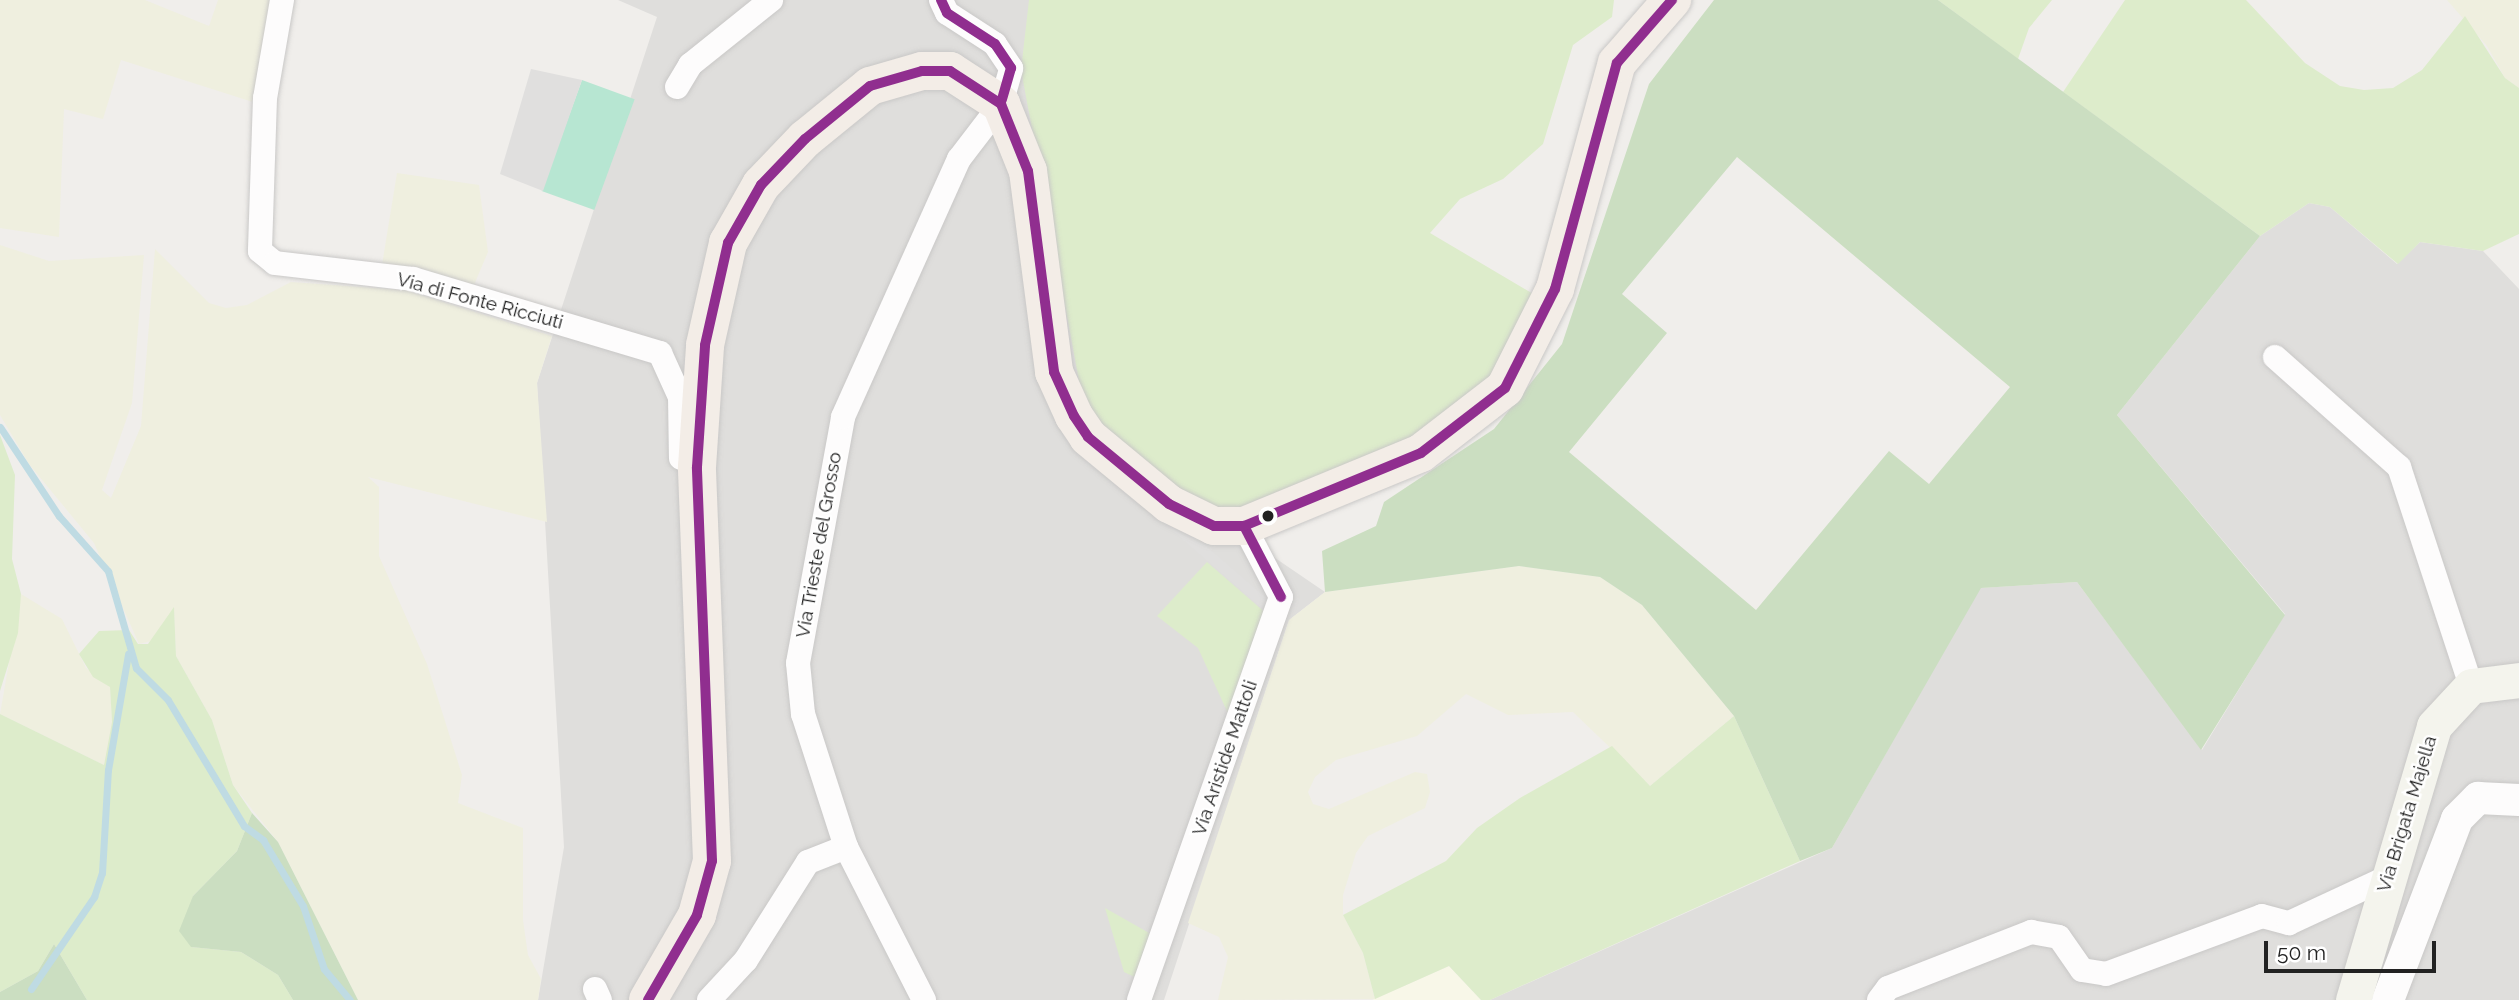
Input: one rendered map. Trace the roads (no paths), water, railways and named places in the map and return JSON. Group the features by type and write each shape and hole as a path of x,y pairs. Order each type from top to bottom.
{"main road":[{"path":"648,1000 696,915 712,861 699,509 705,345 728,243 761,185 870,86 922,71 950,71 1001,104 1028,171 1054,372 1074,416 1088,438 1168,504 1214,526 1244,526 1421,453 1505,388 1555,289 1616,63 1672,0"},
{"path":"2472,686 2519,680"},
{"name":"Via Brigata Majella","path":"2353,1000 2434,726 2472,686"}],"street":[{"name":"Via di Fonte Ricciuti","path":"282,0 265,98 260,251 275,263 413,279 660,353 680,397 682,486 699,509"},
{"path":"677,87 690,65 771,0"},
{"path":"941,0 947,13 995,44 1011,68 1001,104"},
{"name":"Via Trieste del Grosso","path":"923,1000 846,847 803,714 798,663 843,417 958,159 1001,104"},
{"path":"2275,357 2399,467 2472,686"},
{"name":"Via Aristide Mattoli","path":"1139,1000 1158,914 1281,597 1244,526"},
{"path":"2388,1000 2457,819 2477,798 2519,800"},
{"path":"709,1000 746,960 808,862 846,847"},
{"path":"1879,1000 1888,988 2031,932 2059,937 2082,970 2106,974 2262,916 2289,923 2388,877"},
{"path":"593,1000 595,989 600,1000"}],"waterway":[{"path":"0,427 59,516 108,571 136,668 168,700 244,826 263,840 303,906 324,969 350,1000"},
{"path":"31,989 94,897 102,873 108,770 128,654"}]}
